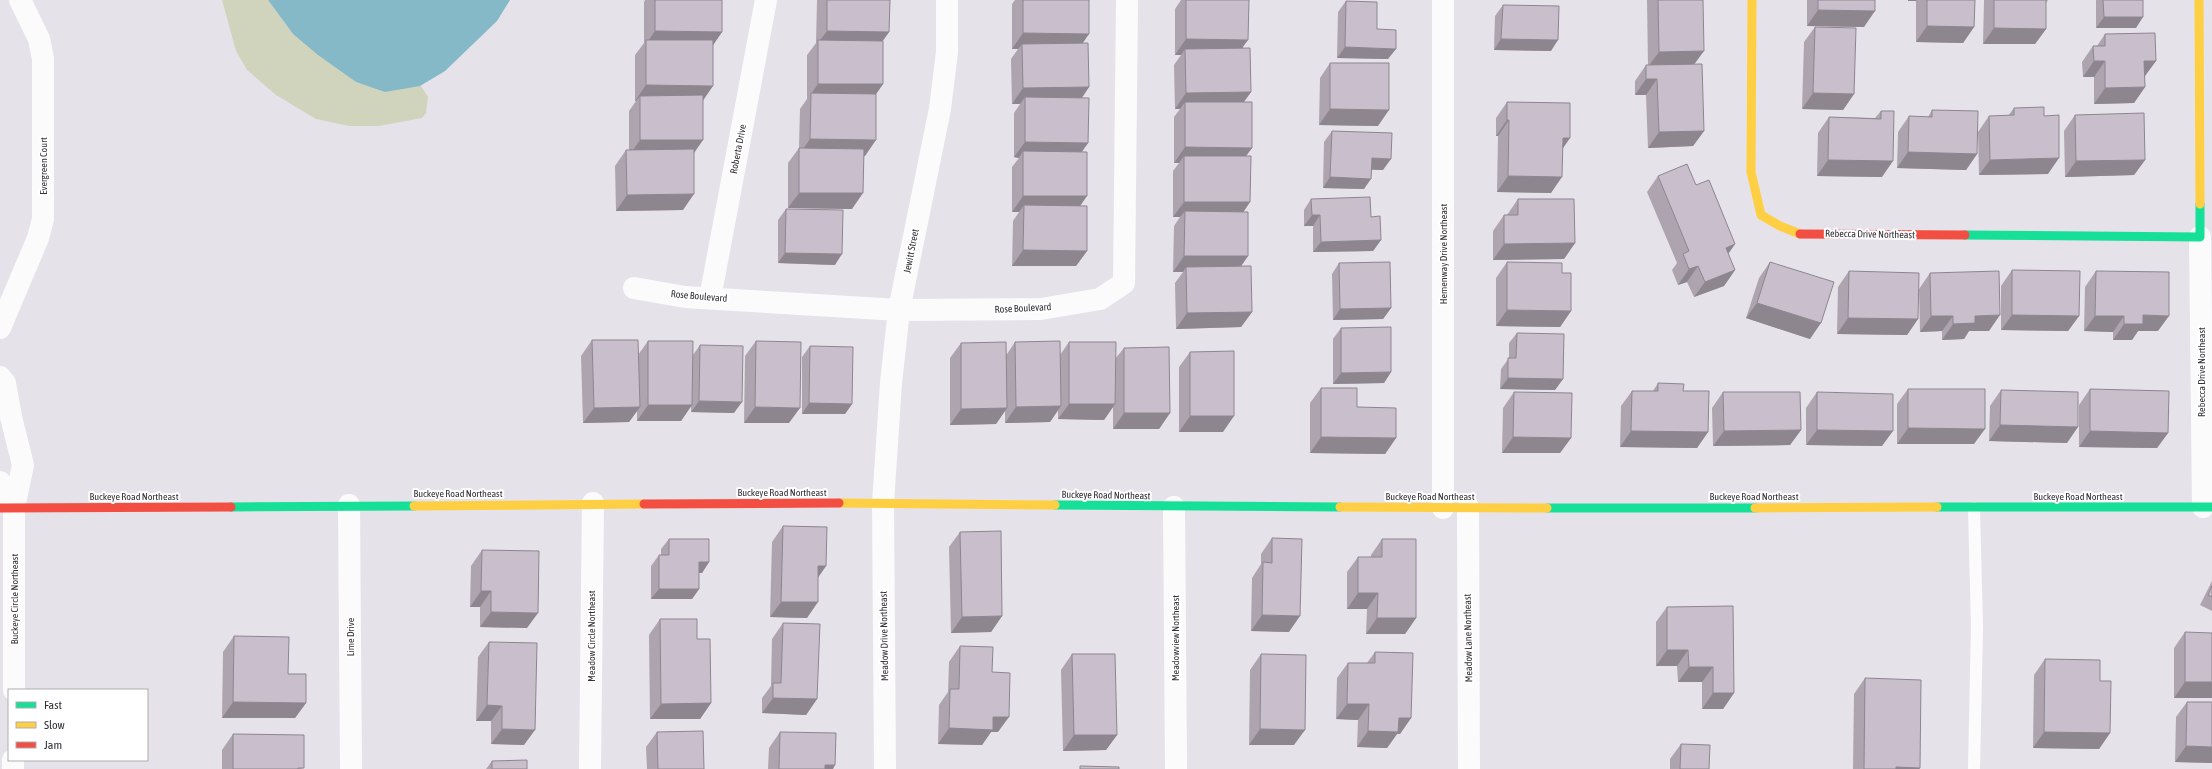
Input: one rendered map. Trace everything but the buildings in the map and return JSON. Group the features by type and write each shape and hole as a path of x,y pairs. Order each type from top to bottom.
{"street":[{"name":"Evergreen Court","path":"0,328 38,238 43,219 43,59 39,38 20,0"},
{"name":"Roberta Drive","path":"710,298 766,0"},
{"name":"Jewitt Street","path":"883,503 891,383 899,310 940,109 947,52 947,0"},
{"name":"Rose Boulevard","path":"634,288 686,297 899,310 1041,309 1100,298 1124,283 1127,0"},
{"name":"Hemenway Drive Northeast","path":"1443,0 1443,508"},
{"name":"Rebecca Drive Northeast","path":"1752,0 1751,172 1754,191 1761,215 1780,226 1798,234 2200,237"},
{"name":"Rebecca Drive Northeast","path":"2199,0 2200,237 2207,507"},
{"path":"0,377 5,383 23,465 7,508"},
{"path":"0,482 7,508"},
{"name":"Buckeye Road Northeast","path":"7,508 593,503 883,503 1443,508 2207,507"},
{"name":"Meadow Circle Northeast","path":"590,769 593,503"},
{"name":"Meadow Drive Northeast","path":"883,503 885,769"},
{"name":"Lime Drive","path":"349,505 351,769"},
{"name":"Meadowview Northeast","path":"1174,506 1176,769"},
{"name":"Meadow Lane Northeast","path":"1468,507 1469,769"},
{"name":"Buckeye Circle Northeast","path":"7,508 14,689"}],"lane":[{"path":"1974,508 1977,627 1974,769"}],"green space":[{"path":"222,0 268,0 293,34 356,82 421,86 428,97 426,113 422,118 379,126 349,126 316,119 276,95 247,70 236,51"}],"water":[{"path":"268,0 510,0 497,21 445,71 420,86 385,92 356,82 318,55 293,34"}],"traffic: fast":[{"path":"1965,235 2200,237 2200,204"},
{"path":"1055,505 1340,507"},
{"path":"231,507 414,506"},
{"path":"1937,507 2212,507"},
{"path":"1547,508 1755,508"}],"traffic: slow":[{"path":"1752,0 1751,172 1761,215 1780,226 1800,234"},
{"path":"2199,0 2200,204"},
{"path":"839,503 1055,505"},
{"path":"414,506 644,504"},
{"path":"1340,507 1547,508"},
{"path":"1755,508 1937,507"}],"traffic: jam":[{"path":"1800,234 1965,235"},
{"path":"644,504 839,503"},
{"path":"0,508 231,507"}]}
